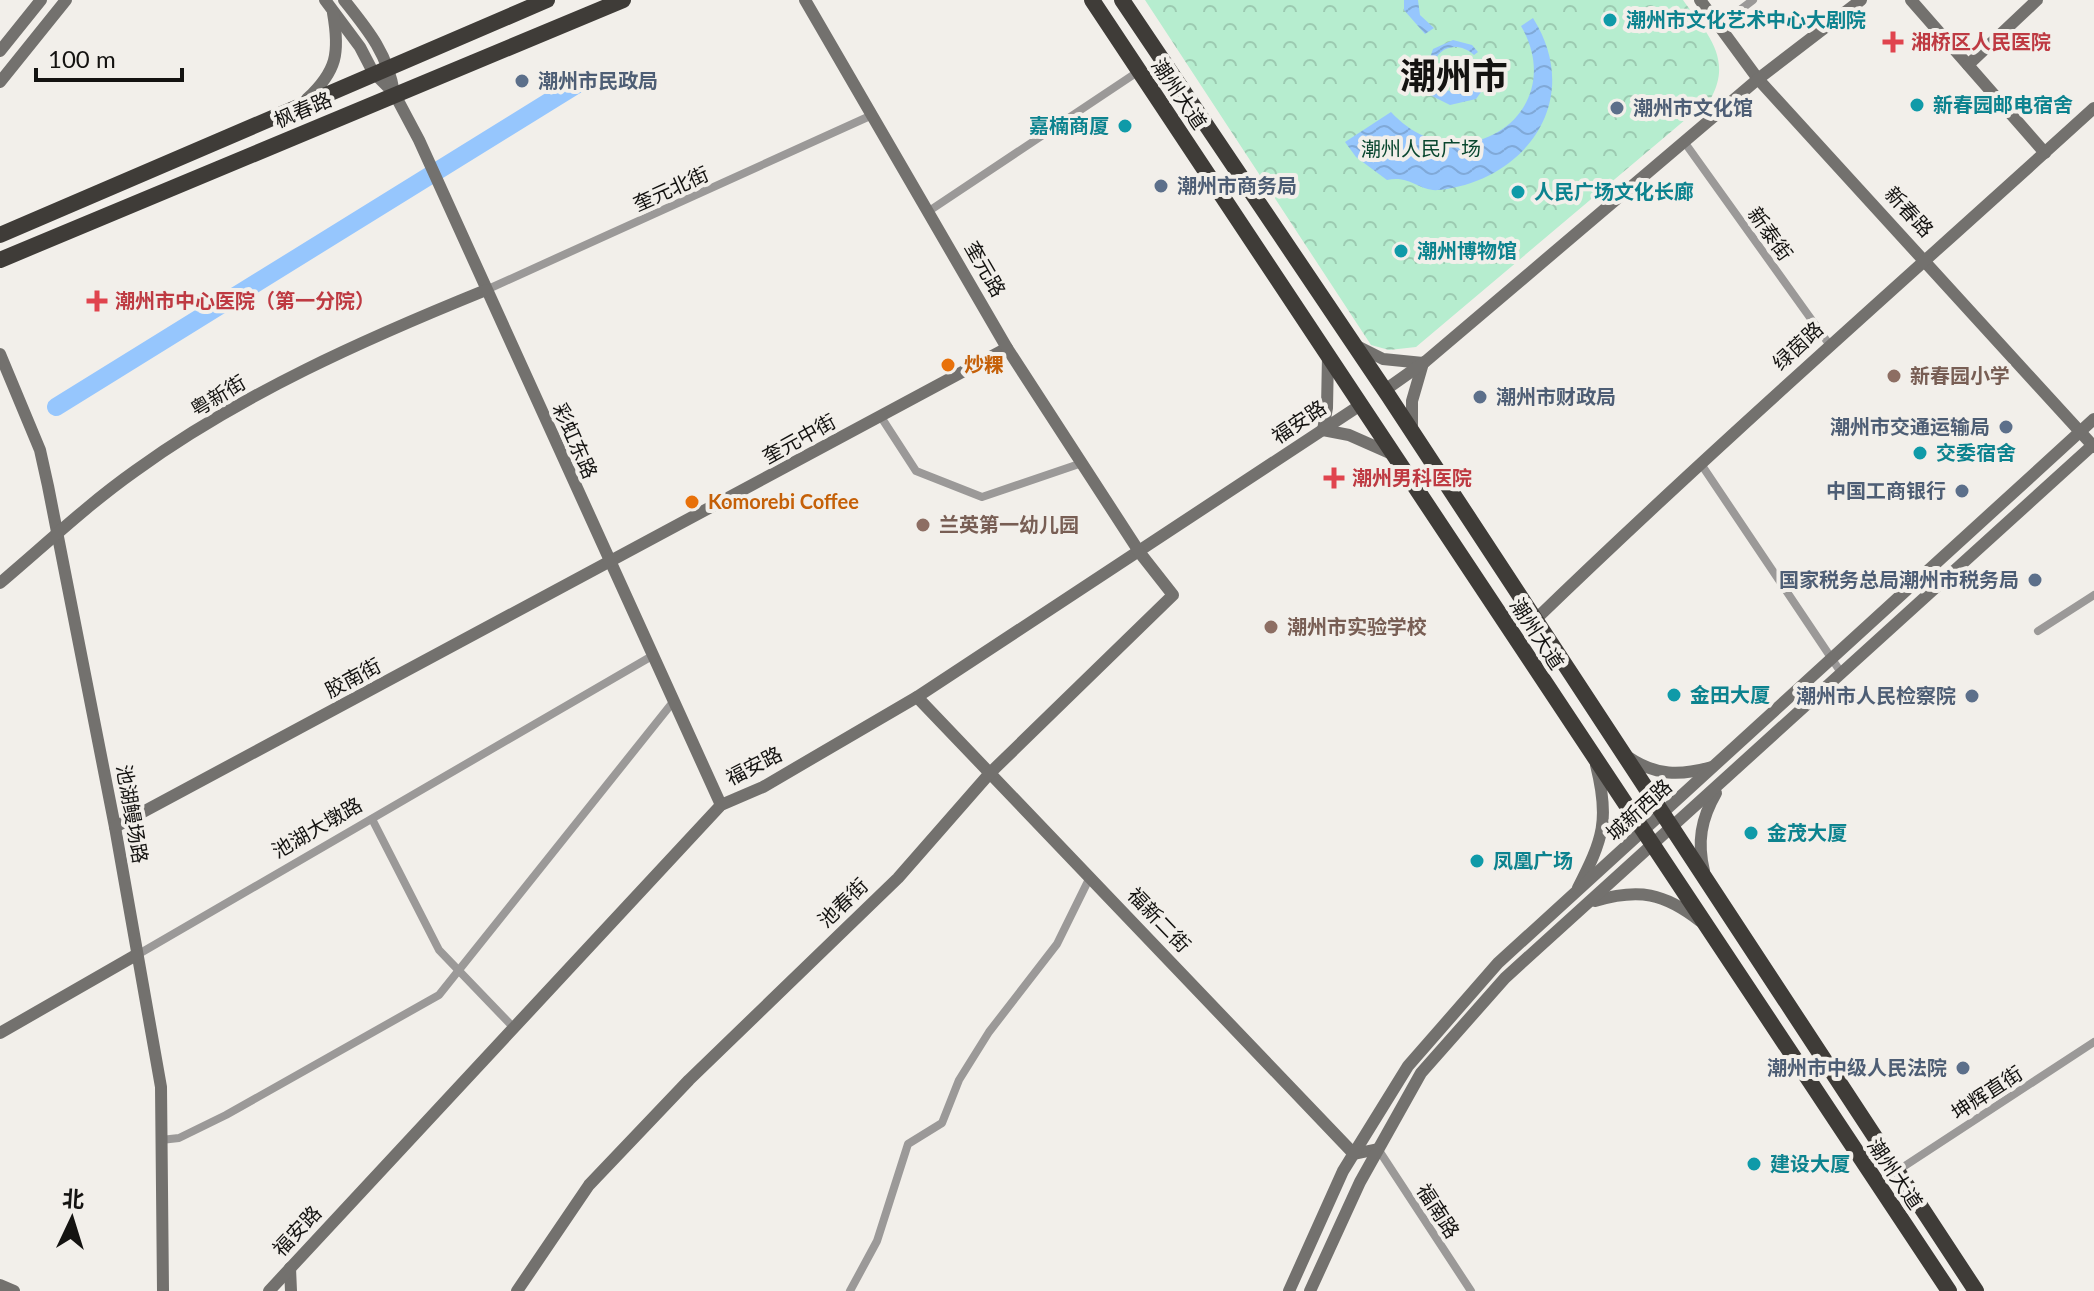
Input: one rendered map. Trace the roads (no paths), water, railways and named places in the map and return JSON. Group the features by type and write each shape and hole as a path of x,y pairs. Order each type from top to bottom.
{"highway":[{"name":"枫春路","path":"0,235 373,72 547,0"},
{"name":"枫春路","path":"0,260 623,0"},
{"name":"潮州大道","path":"1092,0 1949,1291"},
{"name":"潮州大道","path":"1122,0 1353,343 1389,387 1412,431 1976,1291"}],"street":[{"path":"0,51 41,0"},
{"path":"0,82 66,0"},
{"name":"奎元路","path":"805,0 1007,348 1140,553"},
{"name":"新春路","path":"1700,0 1758,79 2094,446"},
{"path":"1719,26 1753,0"},
{"path":"1389,387 1423,363 1758,79 1861,0"},
{"path":"1911,0 2045,153"},
{"path":"1968,65 2037,0"},
{"path":"333,2 376,40 390,66 394,93"},
{"path":"333,2 373,72 394,93"},
{"path":"303,103 327,80 337,53 333,2"},
{"path":"929,211 1139,71"},
{"name":"彩虹东路","path":"394,93 419,140 609,565 721,805"},
{"name":"绿茵路","path":"1535,620 1829,344 1927,261 2094,108"},
{"name":"奎元北街","path":"486,290 870,116"},
{"name":"新泰街","path":"1685,143 1829,344"},
{"name":"粤新街","path":"0,583 57,531 138,469 230,409 415,319 486,290"},
{"path":"1353,343 1383,359 1423,363"},
{"name":"奎元中街","path":"609,565 1007,348"},
{"path":"1328,352 1327,408 1323,430 1349,435 1396,456"},
{"name":"池湖鳗场路","path":"0,354 40,450 115,827 161,1087 163,1291"},
{"path":"1412,431 1412,401 1423,363"},
{"name":"福安路","path":"269,1291 721,805 763,787 917,697 1362,404"},
{"path":"881,417 916,471 982,497 1082,463"},
{"name":"城新西路","path":"1667,822 1715,766 2094,419"},
{"name":"城新西路","path":"1289,1291 1354,1154 1408,1066 1498,963 1575,894 1723,780 1840,671 2094,446"},
{"path":"1701,464 1840,671"},
{"name":"池春街","path":"517,1291 589,1185 689,1080 898,878 990,773 1173,595 1140,553"},
{"name":"胶南街","path":"115,827 609,565"},
{"path":"2038,631 2094,595"},
{"name":"池湖大墩路","path":"0,1033 652,656"},
{"name":"福新二街","path":"917,697 1354,1154"},
{"path":"161,1140 179,1138 226,1115 439,995 673,702"},
{"path":"1623,753 1645,768 1665,774 1689,773 1715,766"},
{"path":"1575,894 1603,836 1603,792 1594,758"},
{"path":"1705,878 1699,852 1700,830 1707,809 1723,780"},
{"path":"372,819 439,950 514,1028"},
{"name":"城新西路","path":"1310,1291 1378,1149 1421,1073 1505,978 1588,903 1648,839"},
{"path":"850,1291 877,1241 908,1144 942,1123 959,1080 989,1032 1057,944 1090,877"},
{"path":"1588,903 1614,895 1641,893 1666,897 1706,926"},
{"name":"坤辉直街","path":"1897,1171 2094,1042"},
{"path":"1354,1154 1378,1149"},
{"name":"福南路","path":"1378,1149 1471,1291"},
{"path":"290,1268 291,1291"},
{"path":"0,1285 14,1291"}],"water":[{"path":"1404,0 1418,0 1420,15 1434,28 1425,34 1404,10"},
{"path":"1533,18 1547,48 1552,78 1549,105 1538,131 1521,153 1498,170 1470,183 1439,190 1426,189 1402,180 1387,180 1356,157 1345,142 1391,112 1418,133 1448,143 1476,141 1501,130 1520,112 1532,87 1533,58 1521,26"},
{"path":"1453,40 1472,45 1478,52 1474,55 1458,47 1443,51 1434,63 1436,81 1430,85 1426,70 1433,49"},
{"path":"1488,55 1489,81 1476,99 1450,105 1430,95 1440,87 1452,92 1464,90 1475,79 1477,62"}],"waterway":[{"path":"56,407 576,85"}],"place":[{"name":"潮州市文化艺术中心大剧院","path":"1610,20"},
{"name":"湘桥区人民医院","path":"1893,42"},
{"name":"潮州市民政局","path":"522,81"},
{"name":"新春园邮电宿舍","path":"1917,105"},
{"name":"潮州市文化馆","path":"1617,108"},
{"name":"嘉楠商厦","path":"1125,126"},
{"name":"潮州市商务局","path":"1161,186"},
{"name":"人民广场文化长廊","path":"1518,192"},
{"name":"潮州博物馆","path":"1401,251"},
{"name":"潮州市中心医院（第一分院）","path":"97,301"},
{"name":"炒粿","path":"948,365"},
{"name":"新春园小学","path":"1894,376"},
{"name":"潮州市财政局","path":"1480,397"},
{"name":"潮州市交通运输局","path":"2006,427"},
{"name":"交委宿舍","path":"1920,453"},
{"name":"潮州男科医院","path":"1334,478"},
{"name":"中国工商银行","path":"1962,491"},
{"name":"Komorebi Coffee","path":"692,502"},
{"name":"兰英第一幼儿园","path":"923,525"},
{"name":"国家税务总局潮州市税务局","path":"2035,580"},
{"name":"潮州市实验学校","path":"1271,627"},
{"name":"金田大厦","path":"1674,695"},
{"name":"潮州市人民检察院","path":"1972,696"},
{"name":"金茂大厦","path":"1751,833"},
{"name":"凤凰广场","path":"1477,861"},
{"name":"潮州市中级人民法院","path":"1963,1068"},
{"name":"建设大厦","path":"1754,1164"}],"district":[{"name":"潮州市","path":"1454,76"}],"park label":[{"name":"潮州人民广场","path":"1421,149"}]}
